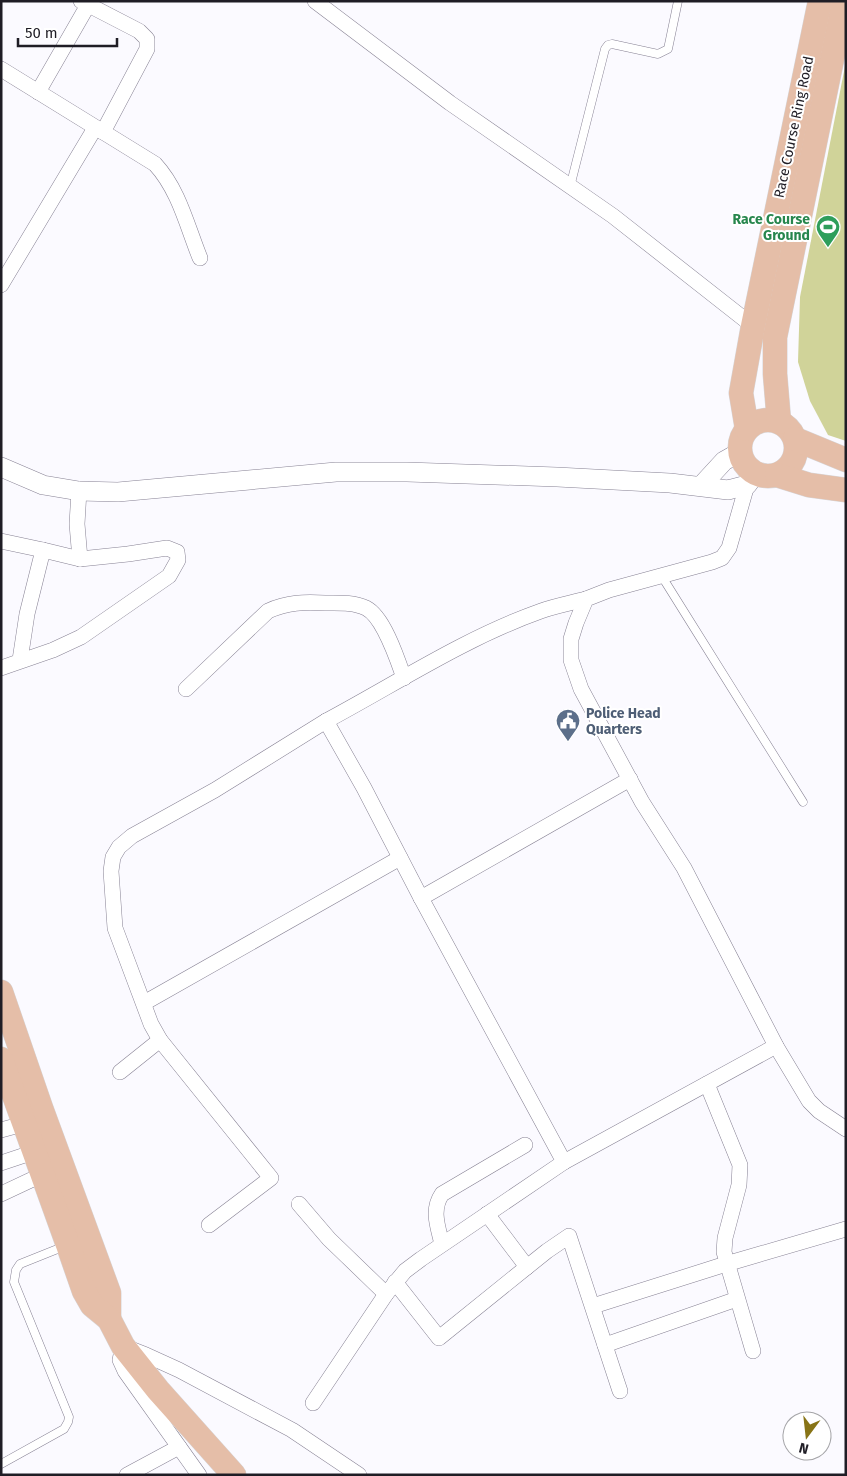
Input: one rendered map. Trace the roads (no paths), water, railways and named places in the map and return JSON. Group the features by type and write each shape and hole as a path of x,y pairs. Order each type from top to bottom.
{"main road":[{"name":"Race Course Ring Road","path":"747,430 740,393 752,326 820,1"},
{"name":"Race Course Ring Road","path":"787,430 775,374 775,337 844,1"},
{"path":"846,460 787,430 762,420 747,430 742,436 740,452 743,461 760,478 846,490"},
{"path":"760,478 785,470 791,464 795,456 796,447 787,430"},
{"path":"1,992 53,1169 78,1242 84,1291 92,1305 108,1319 123,1346 158,1390 234,1475"},
{"path":"1,1060 12,1127 34,1152 53,1169"}],"street":[{"path":"315,1 450,103 621,222 752,326"},
{"path":"1,285 99,130 147,49 147,39 139,31 85,3 38,92"},
{"path":"1,69 155,164 165,175 174,191 200,258"},
{"path":"701,486 724,461 740,452"},
{"path":"1,467 43,485 78,491 118,492 336,472 407,472 548,477 670,483 728,490 760,478"},
{"path":"209,1225 270,1178 160,1040 151,1024 114,928 111,872 113,857 119,847 132,836 215,790 326,720 440,657 498,628 543,610 586,600 609,590 722,558 729,548 760,478"},
{"path":"78,491 77,524 80,559"},
{"path":"1,542 80,559 167,548 177,552 178,560 168,576 81,637 53,650 1,668"},
{"path":"20,660 27,614 43,550"},
{"path":"586,600 571,639 571,660 581,689 642,802 684,868 776,1046 809,1101 829,1119 846,1130"},
{"path":"186,689 268,611 283,604 309,602 348,604 367,608 379,621 394,648 404,678"},
{"path":"326,720 564,1162"},
{"path":"421,898 630,779"},
{"path":"144,1003 400,858"},
{"path":"120,1072 160,1040"},
{"path":"313,1403 390,1288 421,1259 564,1162 776,1046"},
{"path":"707,1084 740,1165 739,1185 725,1238 724,1252 753,1351"},
{"path":"442,1244 435,1218 438,1200 442,1194 525,1145"},
{"path":"1,1163 34,1152"},
{"path":"1,1194 53,1169"},
{"path":"299,1204 329,1239 390,1288 439,1338 547,1250 569,1236 620,1392"},
{"path":"487,1214 527,1267"},
{"path":"592,1306 846,1229"},
{"path":"605,1345 737,1299"},
{"path":"199,1475 124,1370 120,1360 123,1346 179,1370 292,1430 359,1475"},
{"path":"132,1473 179,1447"}],"lane":[{"path":"570,187 605,49 608,45 612,44 658,54 664,52 668,49 678,1"},
{"path":"661,575 803,802"},
{"path":"1,1464 64,1429 68,1422 69,1417 14,1282 16,1270 20,1264 78,1242"}],"place":[{"name":"Race Course Ground","path":"828,248"},
{"name":"Police Head Quarters","path":"568,742"}]}
